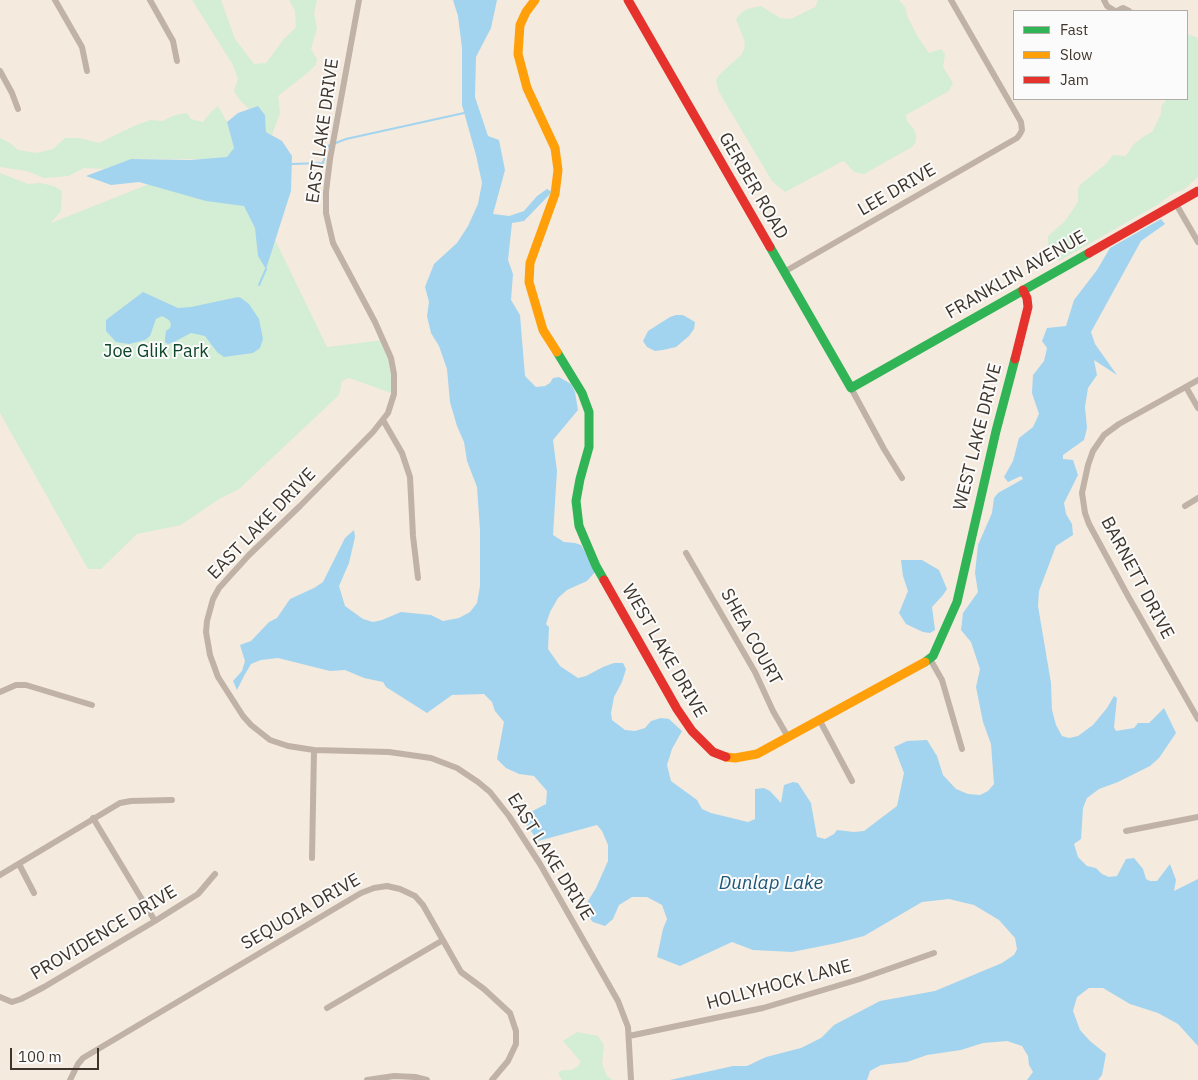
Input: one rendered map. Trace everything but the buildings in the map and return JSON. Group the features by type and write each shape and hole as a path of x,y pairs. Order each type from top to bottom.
{"street":[{"path":"55,0 82,47 87,71"},
{"path":"150,0 173,41 177,61"},
{"name":"EAST LAKE DRIVE","path":"359,0 330,159 326,200 332,243 375,322 391,358 394,374 394,394 383,420 359,448 225,580 209,610 206,632 210,655 218,676 243,716 270,740 288,746 314,750 389,752 431,758 457,768 490,792 510,816 596,960 618,1001 625,1017 629,1036 630,1080"},
{"name":"WEST LAKE DRIVE","path":"535,0 526,12 520,25 518,54 527,88 555,148 558,170 555,194 530,263 529,282 535,308 543,330 582,393 589,412 589,447 576,500 579,526 596,566 677,709 692,731 717,754 726,757 743,758 757,754 820,721 934,656 957,602 998,421 1028,306 1027,298 1022,290"},
{"name":"GERBER ROAD","path":"628,0 850,388"},
{"name":"LEE DRIVE","path":"784,272 1017,138 1022,130 1021,122 951,0"},
{"path":"1104,0 1107,6 1114,10"},
{"path":"0,71 18,109"},
{"name":"FRANKLIN AVENUE","path":"850,388 1198,191"},
{"path":"1176,204 1198,242"},
{"name":"BARNETT DRIVE","path":"1198,380 1119,424 1104,435 1097,443 1088,465 1082,493 1085,513 1094,532 1198,719"},
{"path":"1186,387 1198,408"},
{"path":"850,388 902,478"},
{"path":"383,420 402,452 410,477 413,536 418,578"},
{"path":"1185,506 1198,498"},
{"name":"SHEA COURT","path":"686,553 755,672 773,711 788,737"},
{"path":"930,659 942,680 962,749"},
{"path":"0,692 8,688 26,685 92,706"},
{"path":"820,721 852,781"},
{"path":"312,858 314,750"},
{"path":"0,874 93,818 120,804 131,801 172,800"},
{"path":"1126,830 1198,817"},
{"path":"93,818 156,922"},
{"path":"18,864 34,893"},
{"name":"PROVIDENCE DRIVE","path":"0,997 12,1002 21,999 156,922 198,894 215,874"},
{"name":"SEQUOIA DRIVE","path":"70,1080 83,1058 362,893 374,888 394,886 415,896 423,905 461,972 506,1007 514,1020 516,1044 508,1062 492,1080"},
{"path":"326,1008 442,940"},
{"name":"HOLLYHOCK LANE","path":"629,1036 763,1008 851,982 934,953"},
{"path":"367,1080 394,1076 415,1077 427,1080"}],"green space":[{"path":"192,0 221,0 235,39 254,64 266,63 284,39 296,27 295,11 289,0 317,0 314,13 317,29 311,49 317,59 316,65 278,96 280,113 272,135 266,132 265,115 258,106 249,109 234,91 238,79 233,65"},
{"path":"818,0 899,0 905,7 908,18 929,53 941,49 945,54 943,67 953,83 949,91 906,115 907,121 914,129 916,136 916,142 912,147 864,174 854,172 844,161 841,162 785,192 772,181 719,92 716,80 741,55 744,49 745,42 736,19 741,13 747,9 761,6 780,18 791,19 815,7"},
{"path":"1188,34 1198,38 1198,177 1183,190 1174,193 1157,205 1059,261 1048,248 1048,236 1065,221 1078,202 1078,189 1081,184 1106,164 1113,155 1126,156 1133,145 1152,132 1161,114 1161,106 1166,100 1188,100"},
{"name":"Joe Glik Park","path":"218,106 227,122 234,148 232,151 327,347 384,340 391,358 394,394 349,378 342,381 339,395 239,489 219,499 181,525 137,534 101,569 88,569 0,413 0,173 28,184 40,183 54,186 62,191 61,211 51,223 212,159 131,159 105,169 84,168 69,176 44,178 27,171 0,167 0,138 18,150 37,153 53,149 65,138 80,138 99,143 150,120 162,121 175,115 187,113 191,119 203,122"},
{"path":"577,1032 598,1036 604,1045 602,1064 607,1076 613,1080 562,1080 558,1073 562,1070 571,1070 581,1062 563,1041"}],"water":[{"name":"Dunlap Lake","path":"453,0 497,0 491,28 476,57 475,97 488,136 499,140 505,170 493,214 509,216 524,211 537,196 547,189 552,192 524,221 512,223 508,260 513,274 511,300 520,315 525,376 536,387 545,386 553,378 559,377 571,384 575,392 578,410 553,440 557,471 553,535 564,542 581,545 596,571 587,581 567,590 558,598 546,624 549,627 548,649 560,666 578,678 614,663 623,663 626,669 614,697 611,713 612,720 625,730 635,731 645,728 651,721 661,718 669,719 682,731 672,749 667,765 671,781 697,800 702,809 711,813 748,822 755,819 755,789 764,788 770,791 781,803 784,785 793,782 798,783 811,803 817,837 825,839 837,830 864,831 897,806 904,773 894,747 907,741 927,740 937,756 943,775 956,789 968,794 980,795 988,791 994,784 991,744 983,722 976,687 980,669 971,642 961,630 963,613 978,592 975,573 978,545 992,513 994,498 998,493 1023,479 1021,476 1008,482 1004,477 1013,461 1019,438 1033,427 1039,414 1032,393 1033,375 1044,361 1047,348 1042,341 1047,328 1066,326 1074,300 1097,270 1110,248 1161,219 1165,224 1141,241 1091,332 1095,344 1117,375 1094,360 1097,375 1088,388 1085,407 1087,428 1084,440 1063,455 1063,459 1073,460 1078,475 1064,503 1066,514 1072,524 1073,535 1056,546 1039,591 1038,606 1051,683 1052,710 1056,725 1062,736 1069,738 1078,736 1093,725 1114,696 1117,698 1114,727 1116,731 1134,728 1138,723 1149,723 1164,708 1176,733 1159,758 1150,766 1099,789 1087,798 1083,808 1081,839 1074,844 1078,857 1087,866 1096,868 1102,874 1109,877 1117,876 1126,859 1134,858 1143,869 1146,879 1150,881 1157,881 1170,864 1176,880 1174,891 1198,879 1198,1046 1178,1024 1158,1013 1130,1004 1103,988 1089,988 1077,997 1073,1011 1080,1030 1106,1054 1102,1075 1098,1080 1027,1080 1033,1072 1029,1065 1028,1056 1022,1046 1007,1041 983,1043 961,1050 927,1055 907,1062 881,1065 870,1071 867,1080 670,1080 733,1066 747,1066 766,1057 801,1048 821,1038 834,1025 880,1001 935,991 1002,963 1014,955 1017,949 1015,938 999,920 974,905 949,899 922,902 864,936 837,943 792,952 753,950 732,942 680,966 657,957 667,919 662,905 647,897 632,897 619,905 613,919 605,926 593,922 586,914 588,901 608,861 608,845 602,831 597,825 538,841 521,817 546,804 547,791 534,776 519,774 506,768 497,759 504,722 495,711 492,702 484,694 452,695 427,713 386,687 383,682 364,678 345,670 330,671 278,658 261,660 251,664 237,690 233,681 242,671 245,661 240,645 251,641 269,622 277,618 290,599 323,582 345,538 354,530 355,537 349,563 339,586 345,606 363,619 373,622 401,612 431,615 443,621 459,618 470,612 477,603 480,586 480,530 477,487 467,461 464,442 450,402 447,369 439,346 431,333 427,316 429,302 425,287 434,264 457,243 468,226 478,204 482,183 462,105 462,48 458,16"},
{"path":"258,106 265,115 266,132 282,141 292,156 291,191 266,269 258,256 255,228 244,206 206,201 139,182 111,185 86,176 131,159 190,160 227,157 234,148 227,122 238,113"},
{"path":"143,292 178,308 241,298 249,304 259,319 263,339 260,348 253,353 224,357 217,352 205,336 191,333 168,344 165,342 166,331 170,328 171,324 169,320 162,316 156,319 150,336 145,340 129,344 116,342 106,331 106,320"},
{"path":"676,315 683,315 695,322 694,329 689,336 676,347 655,351 647,347 643,341 648,331"},
{"path":"901,560 922,560 939,570 947,589 932,607 935,630 930,633 923,632 906,624 899,613 908,591 903,576"}],"waterway":[{"path":"292,164 323,163 328,146 346,139 464,113"},
{"path":"259,285 266,269"}],"traffic: fast":[{"path":"770,247 851,388 1089,253"},
{"path":"557,352 582,393 589,412 589,447 576,501 579,526 604,580"},
{"path":"925,662 933,656 957,602 996,431 1015,359"}],"traffic: slow":[{"path":"535,0 526,12 520,25 518,54 527,88 555,148 558,170 555,194 530,263 529,282 543,330 557,352"},
{"path":"726,757 735,758 757,754 925,662"}],"traffic: jam":[{"path":"628,0 770,247"},
{"path":"1089,253 1198,191"},
{"path":"1015,359 1028,307 1027,298 1023,290"},
{"path":"604,580 677,709 692,731 713,752 726,757"}]}
